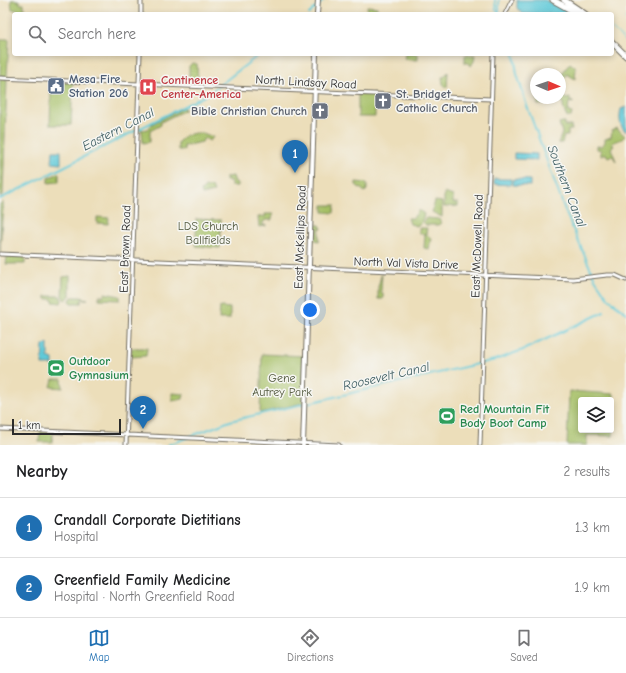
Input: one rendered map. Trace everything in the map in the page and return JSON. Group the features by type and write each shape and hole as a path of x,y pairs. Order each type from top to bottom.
{"highway":[{"path":"553,0 575,12"},
{"path":"558,0 576,12"},
{"path":"564,0 583,12"},
{"path":"570,0 584,12"},
{"path":"614,39 626,52"},
{"path":"614,44 626,56"}],"main road":[{"path":"141,0 141,12"},
{"path":"318,0 318,12"},
{"path":"506,12 511,0"},
{"name":"East Brown Road","path":"126,445 134,259 140,56"},
{"name":"East McKellips Road","path":"303,444 316,56"},
{"name":"East McDowell Road","path":"479,445 493,56"},
{"name":"North Lindsay Road","path":"0,78 491,99"},
{"name":"North Val Vista Drive","path":"0,254 574,279 614,275 626,280"},
{"path":"0,429 339,445"}],"green space":[{"path":"11,0 18,0 18,2 20,0 20,4 24,4 24,12 12,9"},
{"path":"367,6 377,7 377,12 368,12"},
{"path":"1,39 9,39 7,77 0,76"},
{"path":"405,56 418,56 418,60 404,59"},
{"path":"465,56 475,56 471,66 469,63 465,63"},
{"path":"192,63 197,64 198,80 193,83 189,79 189,66"},
{"path":"570,63 576,68 575,79 567,74 566,76 566,68"},
{"path":"448,72 447,88 443,84 442,77 444,77"},
{"path":"0,79 7,79 3,195 0,197"},
{"path":"60,81 73,82 71,125 50,125 51,91 59,91"},
{"path":"358,93 375,94 375,117 358,117"},
{"path":"570,98 570,101 573,102 569,102 568,112 572,113 571,117 566,116 563,104 566,104 566,99"},
{"path":"183,108 185,109 183,111 161,122 161,125 150,131 150,142 143,143 142,131 140,130 149,129 152,124"},
{"path":"565,122 565,126 571,126 572,130 568,130 568,136 564,136 562,143 558,143 562,133 559,123"},
{"path":"617,128 625,136 622,139 612,143 614,146 611,148 616,161 612,155 608,157 606,154 601,156 601,150 597,149 597,146 602,146 605,139 611,137 612,131"},
{"path":"203,133 213,137 210,141 204,138 202,142 184,146 184,150 178,150 178,142 186,135"},
{"path":"59,173 59,182 48,183 48,178"},
{"path":"233,176 235,182 238,183 238,186 231,186 231,181 226,181 226,177"},
{"path":"356,182 367,183 367,190 365,192 356,185"},
{"path":"205,187 212,187 214,192 202,195 201,191"},
{"path":"444,193 453,196 453,203 458,203 458,206 444,207"},
{"path":"435,201 442,202 442,217 432,212"},
{"path":"3,202 0,253 0,204"},
{"path":"323,205 335,205 334,213 323,212"},
{"path":"419,210 424,214 421,224 417,226 410,224 408,218 413,218"},
{"path":"265,214 273,214 272,220 266,220 263,222 263,226 266,226 259,227 258,217 265,217"},
{"path":"97,217 109,218 108,224 97,223"},
{"path":"426,218 439,219 441,223 438,225 426,225 423,222"},
{"name":"LDS Church Ballfields","path":"196,219 221,220 220,248 196,246"},
{"path":"315,225 320,225 322,229 319,229 319,241 315,240"},
{"path":"419,228 427,228 426,234 431,238 429,249 424,248 425,234 419,233"},
{"path":"7,256 25,256 25,264 6,264"},
{"path":"382,272 381,292 383,293 383,299 378,299 378,287"},
{"path":"70,276 70,296 65,300 62,296 63,277"},
{"path":"105,293 120,296 120,300 99,299 99,296 104,296"},
{"path":"46,296 60,296 62,300 61,303 53,302 52,299 46,299"},
{"path":"72,297 88,299 82,299 81,303 71,303 70,300"},
{"path":"220,307 230,308 230,319 219,319"},
{"path":"132,348 147,348 146,356 131,357"},
{"name":"Gene Autrey Park","path":"262,354 305,356 303,403 260,413"},
{"path":"53,379 62,379 63,388 51,387"},
{"path":"569,391 614,394 614,397 578,397 578,433 613,433 613,436 587,435 587,445 567,445"},
{"path":"172,393 184,394 183,399 172,401"},
{"path":"40,432 53,432 52,442 39,442"}],"water":[{"path":"517,0 545,0 569,12 520,12 517,8"},
{"path":"626,107 626,132 622,127 620,118 621,109"},
{"path":"53,151 61,151 61,164 52,163"},
{"path":"514,153 537,154 537,160 514,159"},
{"path":"494,179 511,179 511,185 494,184"},
{"path":"513,179 530,180 530,186 513,185"},
{"path":"48,344 48,357 53,359 53,365 42,365 43,345"}],"waterway":[{"name":"Eastern Canal","path":"311,12 324,0"},
{"name":"Eastern Canal","path":"495,0 498,12"},
{"name":"Eastern Canal","path":"499,0 499,12"},
{"path":"614,31 622,38"},
{"path":"622,39 626,43"},
{"path":"614,50 626,63"},
{"name":"Eastern Canal","path":"0,199 208,94 257,56"},
{"name":"Southern Canal","path":"514,56 517,74 527,106 566,213 595,279 608,298 626,313"},
{"name":"Roosevelt Canal","path":"168,445 230,421 495,360 523,350 604,312"}],"place":[{"name":"Mesa Fire Station 206","path":"56,86"},
{"name":"Continence Center-America","path":"148,87"},
{"name":"St. Bridget Catholic Church","path":"383,101"},
{"name":"Bible Christian Church","path":"320,111"},
{"name":"Crandall Corporate Dietitians","path":"295,173"},
{"name":"Outdoor Gymnasium","path":"56,368"},
{"name":"Red Mountain Fit Body Boot Camp","path":"447,416"},
{"name":"Greenfield Family Medicine","path":"143,429"}]}
